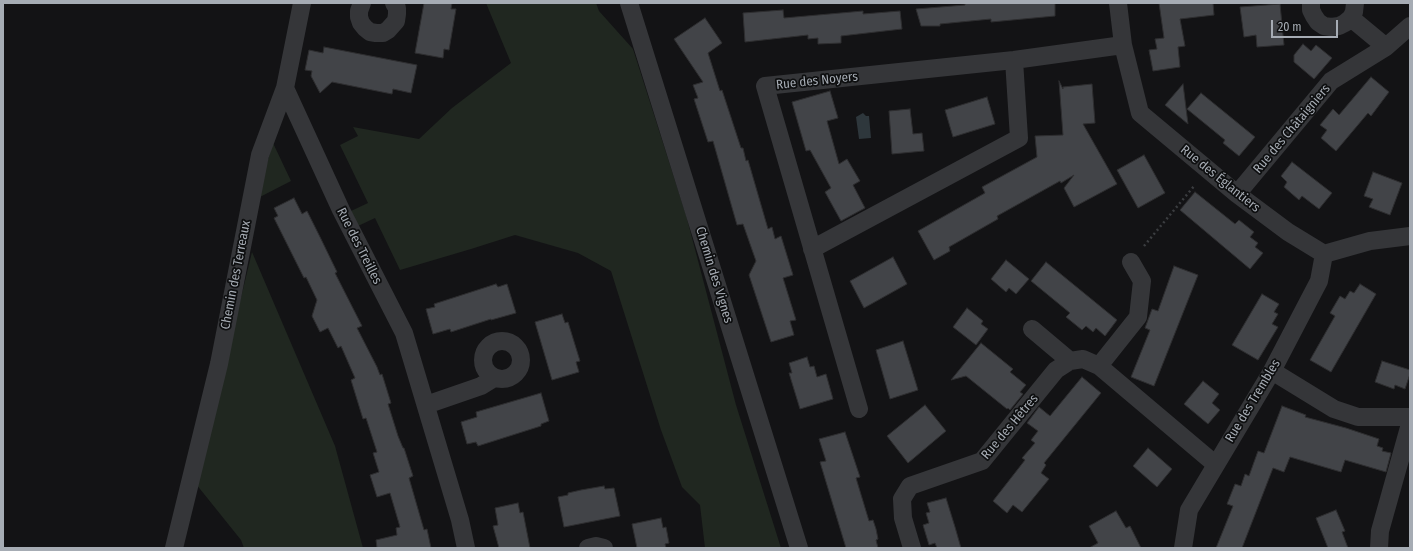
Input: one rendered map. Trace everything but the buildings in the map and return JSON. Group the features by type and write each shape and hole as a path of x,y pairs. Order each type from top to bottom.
{"street":[{"name":"Chemin des Terreaux","path":"174,548 219,364 260,155 285,88 302,3"},
{"path":"362,3 359,11 361,23 370,32 376,33 383,33 396,21 398,14 394,3"},
{"name":"Chemin des Vignes","path":"629,3 799,548"},
{"name":"Rue des Églantiers","path":"1118,3 1123,45 1140,113 1237,194 1288,232 1324,254"},
{"path":"1311,3 1311,10 1314,16 1318,22 1324,26 1339,26 1345,23 1353,11 1386,47"},
{"name":"Rue des Châtaigniers","path":"1237,194 1331,81 1386,47 1410,26"},
{"name":"Rue des Noyers","path":"859,409 765,86 1014,60 1123,45"},
{"path":"812,249 1020,138 1014,60"},
{"name":"Rue des Treilles","path":"285,88 340,210 404,333 460,520 466,548"},
{"path":"1324,254 1370,241 1410,236"},
{"name":"Rue des Trembles","path":"1183,548 1189,510 1215,464 1272,371 1319,281 1324,254"},
{"path":"1099,366 1138,317 1142,282 1131,262"},
{"path":"1032,329 1070,361 1083,359 1099,366 1215,464"},
{"name":"Rue des Hêtres","path":"912,548 903,518 902,499 910,486 982,462 1056,370 1070,361"},
{"path":"1272,371 1334,410 1358,417 1410,417"},
{"path":"426,405 481,386 494,378"},
{"path":"1379,548 1380,531 1410,424"},
{"path":"588,548 596,546 604,548"}],"path":[{"path":"1131,262 1208,170"}],"shaded area":[{"path":"486,3 596,3 599,11 633,49 686,215 736,405 781,548 705,548 700,505 682,487 661,430 611,271 578,253 515,235 400,270 375,218 358,226 351,211 368,203 340,145 358,136 353,127 419,139 452,108 511,63"},
{"path":"863,113 866,116 869,116 871,138 859,139 856,117"},
{"path":"273,143 291,181 256,199"},
{"path":"252,252 335,446 363,548 244,548 241,540 196,484"}]}
